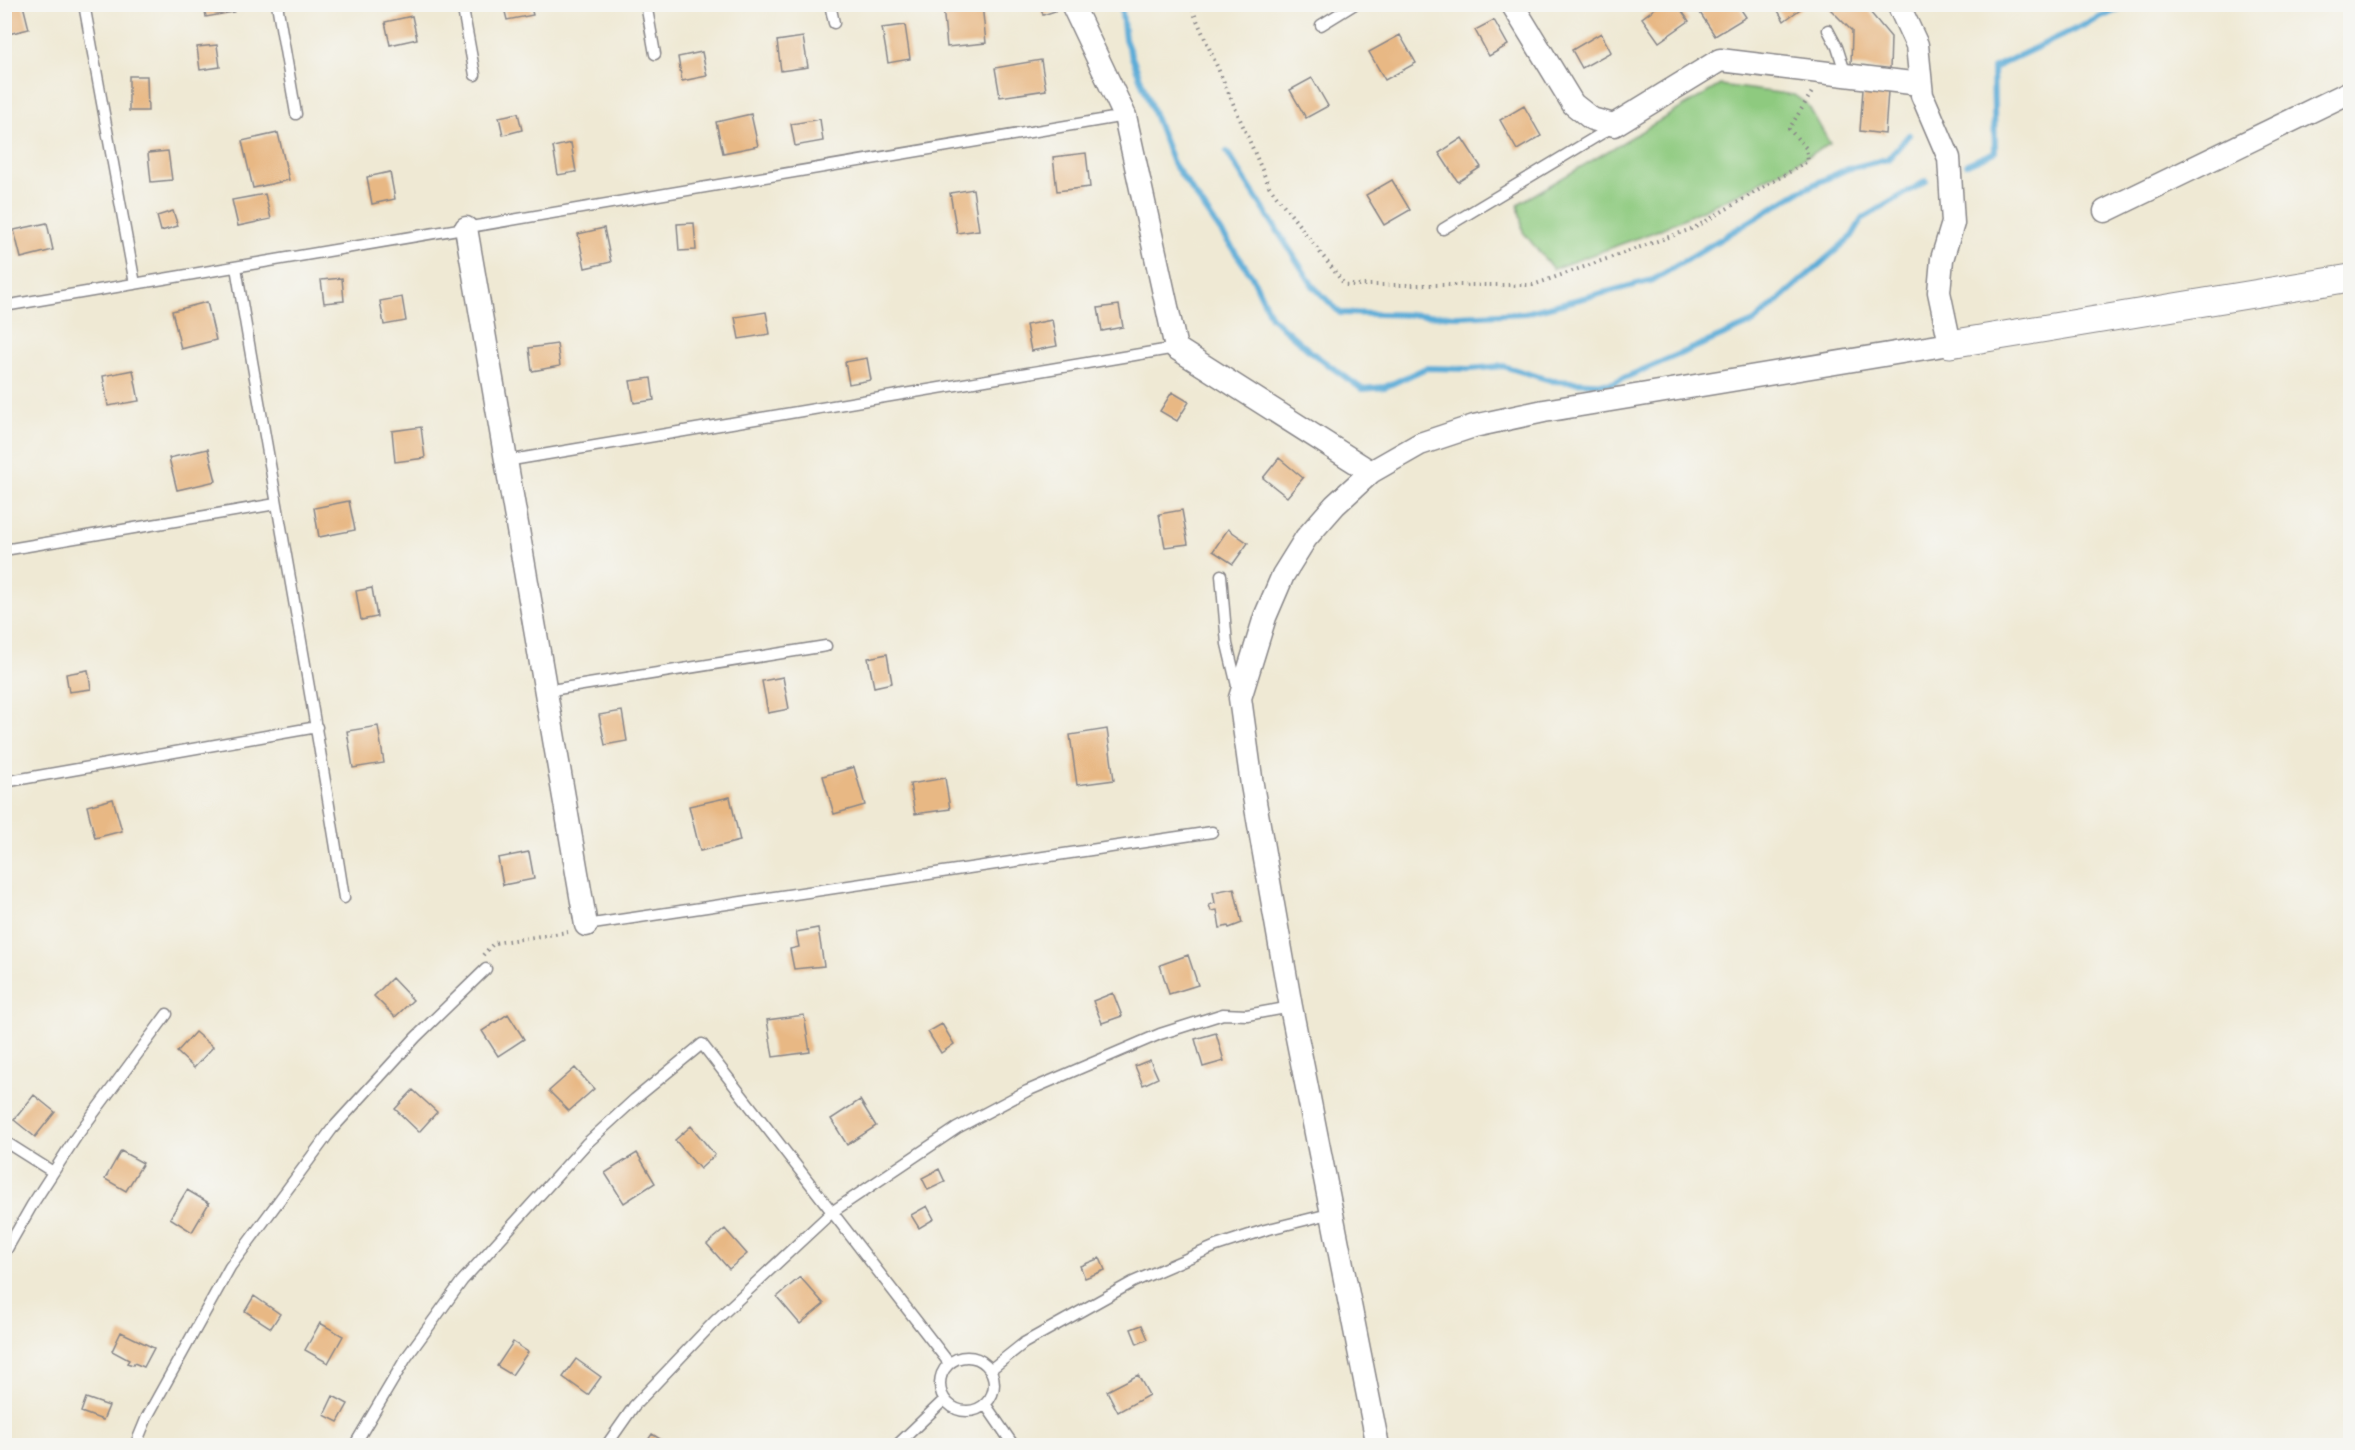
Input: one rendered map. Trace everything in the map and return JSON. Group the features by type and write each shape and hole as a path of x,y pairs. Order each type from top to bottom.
{"street":[{"path":"1072,4 1125,116 1176,348 1371,472"},
{"path":"1512,4 1573,105 1592,119 1614,125 1720,60 1920,84"},
{"path":"1898,4 1917,45 1922,95 1949,158 1953,223 1942,260 1939,292 1950,344"},
{"path":"2105,211 2350,92"},
{"path":"466,228 586,925"},
{"path":"1378,1446 1291,1007 1252,785 1240,698 1265,616 1283,575 1306,538 1335,505 1371,472 1420,444 1474,426 1544,411 2350,278"}],"lane":[{"path":"84,4 135,284"},
{"path":"277,4 296,114"},
{"path":"462,4 475,75"},
{"path":"646,4 655,54"},
{"path":"830,4 834,23"},
{"path":"1321,25 1355,4"},
{"path":"1827,30 1837,47 1846,75"},
{"path":"4,306 1125,116"},
{"path":"1443,229 1614,125"},
{"path":"236,267 317,727 344,898"},
{"path":"506,460 1176,348"},
{"path":"4,550 276,504"},
{"path":"1221,575 1227,644 1240,698"},
{"path":"545,691 826,646"},
{"path":"4,782 317,727"},
{"path":"586,925 1212,832"},
{"path":"135,1446 147,1417 230,1267 332,1129 416,1036 486,969"},
{"path":"606,1446 634,1406 715,1321 832,1212 957,1128 1027,1091 1160,1034 1223,1014 1247,1015 1291,1007"},
{"path":"4,1254 76,1137 167,1014"},
{"path":"354,1446 406,1358 462,1281 586,1144 635,1099 702,1044 949,1363"},
{"path":"4,1141 53,1172"},
{"path":"990,1370 1024,1343 1133,1282 1216,1246 1265,1230 1333,1213"},
{"path":"971,1357 982,1361 990,1370 994,1384 990,1398 985,1404 971,1411 964,1411 956,1409 944,1400 939,1380 942,1371 949,1363 959,1358 971,1357"},
{"path":"896,1446 944,1400"},
{"path":"985,1404 1014,1446"}],"path":[{"path":"486,969 481,958 494,943 565,933 586,925"}],"green space":[{"path":"1720,85 1794,95 1808,105 1830,144 1742,192 1654,232 1553,269 1523,232 1518,204"}],"building":[{"path":"204,4 233,4 234,12 206,17"},
{"path":"503,4 530,4 533,15 507,20"},
{"path":"982,4 986,43 947,47 943,7"},
{"path":"1040,4 1053,4 1055,11 1043,15"},
{"path":"1661,4 1677,4 1689,21 1659,42 1642,18"},
{"path":"1774,4 1807,4 1784,21"},
{"path":"1825,4 1863,4 1891,37 1890,70 1851,66 1852,31"},
{"path":"23,5 29,29 4,35 4,9"},
{"path":"1695,5 1738,5 1746,17 1715,36"},
{"path":"412,16 417,39 390,45 385,22"},
{"path":"1494,20 1508,45 1489,56 1475,30"},
{"path":"905,25 910,59 888,63 882,28"},
{"path":"1601,33 1611,52 1582,68 1572,50"},
{"path":"1400,35 1416,63 1385,80 1369,52"},
{"path":"803,37 808,67 781,71 777,41"},
{"path":"217,45 220,67 200,70 197,47"},
{"path":"702,52 707,76 682,81 678,57"},
{"path":"1041,60 1046,90 1000,97 995,68"},
{"path":"129,76 147,76 148,111 129,111"},
{"path":"1312,78 1328,106 1306,118 1290,90"},
{"path":"1863,89 1888,91 1885,134 1860,131"},
{"path":"1524,106 1541,136 1517,150 1500,120"},
{"path":"518,113 522,130 503,135 499,117"},
{"path":"751,114 758,146 723,153 716,122"},
{"path":"820,119 823,141 795,146 791,124"},
{"path":"278,133 289,180 253,188 242,141"},
{"path":"1462,138 1481,167 1458,182 1439,153"},
{"path":"571,143 576,172 558,175 553,147"},
{"path":"168,151 172,180 151,182 148,153"},
{"path":"1086,153 1090,187 1057,191 1053,157"},
{"path":"390,172 395,199 372,204 367,177"},
{"path":"1392,180 1410,210 1384,225 1366,195"},
{"path":"973,189 979,230 957,233 950,193"},
{"path":"265,194 271,219 238,226 232,200"},
{"path":"173,211 178,226 161,231 157,216"},
{"path":"47,223 53,250 21,258 14,230"},
{"path":"694,223 696,250 679,251 677,224"},
{"path":"604,228 611,262 585,268 578,234"},
{"path":"342,278 344,301 324,303 321,280"},
{"path":"402,297 406,321 384,325 380,301"},
{"path":"207,302 216,340 181,349 172,311"},
{"path":"1119,305 1123,327 1102,331 1098,308"},
{"path":"766,312 770,334 739,339 735,317"},
{"path":"1052,320 1057,346 1031,351 1026,325"},
{"path":"557,344 560,366 532,371 529,348"},
{"path":"867,358 871,380 849,384 845,362"},
{"path":"133,370 139,401 108,406 103,376"},
{"path":"651,378 654,400 634,403 630,381"},
{"path":"1172,392 1189,402 1177,421 1160,411"},
{"path":"421,427 425,458 395,462 392,431"},
{"path":"208,449 216,481 177,490 169,458"},
{"path":"1279,458 1303,478 1287,497 1263,478"},
{"path":"349,501 355,530 319,537 314,508"},
{"path":"1182,510 1188,544 1165,547 1159,514"},
{"path":"1228,529 1248,543 1233,564 1213,551"},
{"path":"372,588 377,617 361,620 356,591"},
{"path":"887,654 892,683 874,687 868,658"},
{"path":"88,670 91,689 69,692 66,674"},
{"path":"783,677 789,709 768,713 762,681"},
{"path":"622,711 627,741 605,745 599,715"},
{"path":"378,726 384,763 353,768 347,731"},
{"path":"1107,729 1114,780 1077,785 1070,735"},
{"path":"854,767 865,805 834,814 823,776"},
{"path":"945,778 950,809 915,814 910,784"},
{"path":"730,797 740,841 700,851 689,806"},
{"path":"113,799 122,831 95,838 87,806"},
{"path":"529,852 534,879 503,885 498,858"},
{"path":"1234,888 1242,923 1229,928 1228,926 1220,928 1217,910 1211,911 1209,905 1215,903 1213,892"},
{"path":"818,928 824,966 794,969 790,949 799,947 796,932"},
{"path":"1188,955 1198,985 1169,994 1160,965"},
{"path":"392,978 413,1000 395,1017 374,996"},
{"path":"1113,993 1122,1016 1102,1023 1093,1001"},
{"path":"508,1014 524,1039 498,1056 482,1031"},
{"path":"804,1015 810,1052 773,1057 767,1020"},
{"path":"942,1024 954,1044 941,1053 928,1032"},
{"path":"195,1032 213,1047 194,1068 177,1052"},
{"path":"1216,1033 1224,1061 1203,1067 1195,1039"},
{"path":"1150,1060 1158,1078 1143,1085 1135,1066"},
{"path":"575,1068 594,1089 569,1111 549,1091"},
{"path":"413,1090 437,1112 419,1132 395,1109"},
{"path":"34,1095 55,1112 35,1137 14,1120"},
{"path":"860,1100 876,1126 847,1145 831,1119"},
{"path":"691,1126 715,1155 700,1169 675,1140"},
{"path":"121,1151 143,1163 126,1191 105,1179"},
{"path":"637,1153 655,1183 624,1203 605,1173"},
{"path":"939,1169 945,1182 928,1190 922,1178"},
{"path":"187,1190 209,1203 192,1232 170,1218"},
{"path":"927,1206 934,1219 919,1228 911,1215"},
{"path":"725,1229 747,1254 729,1269 707,1244"},
{"path":"1100,1258 1105,1270 1085,1278 1080,1266"},
{"path":"800,1277 824,1304 800,1324 777,1297"},
{"path":"254,1296 280,1314 271,1328 245,1311"},
{"path":"320,1323 343,1336 328,1363 305,1350"},
{"path":"1142,1325 1148,1339 1137,1344 1131,1329"},
{"path":"121,1332 154,1348 144,1367 127,1363 129,1360 112,1351"},
{"path":"513,1342 528,1352 512,1375 497,1366"},
{"path":"576,1359 601,1377 588,1395 563,1377"},
{"path":"1138,1375 1149,1395 1118,1412 1107,1391"},
{"path":"333,1396 348,1404 338,1422 324,1415"},
{"path":"86,1398 109,1406 103,1420 81,1412"},
{"path":"652,1434 668,1444 669,1442 674,1446 644,1446"}],"waterway":[{"path":"1121,4 1125,39 1173,163 1252,276 1271,317 1312,353 1362,389 1385,387 1426,368 1470,369 1503,366 1553,381 1610,384 1754,322 1852,236 1862,219 1926,181"},
{"path":"1967,164 1995,152 1993,68 2129,4"},
{"path":"1227,152 1313,286 1340,313 1458,316 1525,313 1653,280 1800,191 1847,169 1888,159 1909,135"}]}
